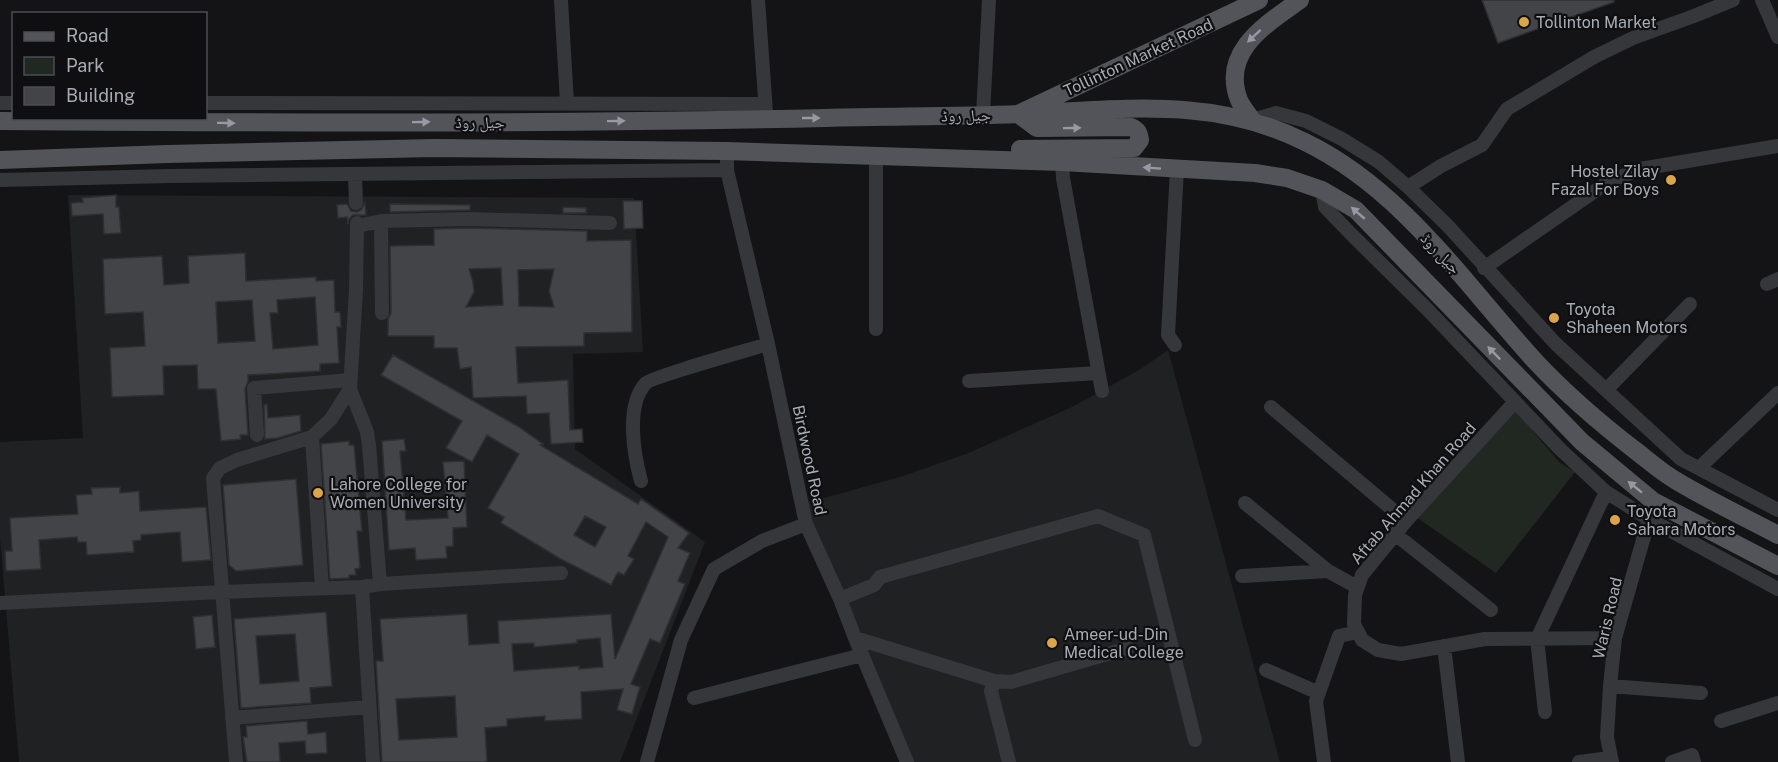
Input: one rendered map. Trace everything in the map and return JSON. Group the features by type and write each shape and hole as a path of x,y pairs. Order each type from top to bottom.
{"main road":[{"name":"Tollinton Market Road","path":"1018,114 1258,0"},
{"path":"1252,120 1239,101 1236,70 1240,56 1248,41 1300,0"},
{"name":"جیل روڈ","path":"0,121 320,124 576,122 766,111 983,115 1090,109 1172,109 1221,113 1252,120 1311,144 1337,158 1366,179 1458,269 1537,362 1600,423 1671,478 1778,535"},
{"path":"983,160 1008,149 1128,149 1138,145 1140,140 1136,129 1131,127 1036,128 1018,114"},
{"name":"جیل روڈ","path":"0,160 434,148 728,151 1062,162 1255,173 1287,178 1323,190 1356,210 1582,442 1653,501 1778,566"}],"street":[{"path":"561,0 567,103"},
{"path":"207,103 567,103 766,111 758,0"},
{"path":"983,115 988,0"},
{"path":"1408,187 1441,166 1482,145 1508,109 1594,57 1633,38 1733,0"},
{"path":"1762,0 1778,37"},
{"path":"1252,120 1276,113 1306,121 1342,139 1379,162 1448,226 1484,268 1556,344 1681,459 1778,510"},
{"path":"1484,268 1608,182 1627,173 1778,146"},
{"name":"Birdwood Road","path":"728,151 728,170 806,524 840,599 907,762"},
{"path":"270,152 271,176"},
{"path":"876,156 876,329"},
{"path":"1062,162 1102,391"},
{"path":"1175,345 1168,335 1177,169"},
{"path":"0,180 728,170"},
{"path":"355,176 356,203"},
{"path":"1323,190 1325,207 1427,309 1565,455 1606,492 1649,519 1778,589"},
{"path":"380,584 367,432 350,385 356,290 357,225 381,221 469,219 609,223"},
{"path":"381,221 382,313"},
{"path":"1606,390 1690,304"},
{"path":"641,481 634,452 635,399 647,382 768,344"},
{"path":"969,381 1098,373"},
{"path":"257,435 254,388 350,385"},
{"path":"236,762 213,478 220,468 237,460 312,436 331,419 350,385"},
{"path":"1699,468 1778,393"},
{"name":"Aftab Ahmad Khan Road","path":"1358,633 1354,624 1355,595 1362,574 1406,521 1514,403"},
{"path":"1271,407 1406,521"},
{"path":"312,436 322,588"},
{"path":"1545,712 1537,639 1606,492"},
{"path":"1245,503 1328,571 1358,587"},
{"path":"840,599 874,585 880,577 1098,516 1144,535 1195,740"},
{"name":"Waris Road","path":"1611,760 1607,737 1615,638 1649,519"},
{"path":"647,762 681,640 714,569 762,541 806,524"},
{"path":"1395,534 1491,610"},
{"path":"1242,576 1328,571"},
{"path":"0,603 362,587 561,573"},
{"path":"362,587 373,762"},
{"path":"1324,762 1316,701 1338,636 1358,633 1362,640 1378,650 1401,654 1485,639 1615,638"},
{"path":"855,638 994,681 1011,682 1128,648"},
{"path":"1444,646 1458,762"},
{"path":"694,698 862,655"},
{"path":"1266,670 1319,693"},
{"path":"994,681 991,691 1009,762"},
{"path":"1610,686 1701,693"},
{"path":"1721,722 1778,703"},
{"path":"232,718 369,707"},
{"path":"1672,762 1692,755 1694,762"},
{"path":"1579,762 1611,760"}],"shaded area":[{"name":"Lahore College for Women University","path":"68,195 634,198 643,352 573,354 575,449 705,542 620,762 19,762 0,538 0,442 83,438"},
{"name":"Ameer-ud-Din Medical College","path":"1168,350 1280,762 907,762 802,504 900,477 966,454 1072,407 1139,370"}],"green space":[{"path":"1513,407 1559,462 1575,472 1496,573 1412,514"}],"building":[{"name":"Tollinton Market","path":"1482,0 1614,0 1614,2 1498,43"},
{"path":"116,195 121,233 104,234 103,214 72,216 71,203 83,202 82,198"},
{"path":"623,201 642,201 643,228 624,229"},
{"path":"365,203 366,215 353,215 348,224 347,217 338,218 337,205 347,204 351,211 357,212"},
{"path":"390,204 470,205 470,210 390,212"},
{"path":"563,207 586,208 586,213 563,213"},
{"path":"434,229 587,231 587,241 631,240 632,332 584,333 584,346 516,347 518,383 568,380 570,430 582,429 583,442 551,444 549,413 527,414 526,396 473,398 471,367 460,369 457,348 434,348 434,336 388,336 388,319 391,313 390,246 434,245","holes":["501,268 503,305 466,307 474,292 469,269","554,269 549,291 554,307 519,306 518,270"]},
{"path":"245,253 246,281 316,277 316,281 334,280 335,312 340,312 341,327 337,327 339,363 320,364 320,371 248,375 245,389 248,435 240,435 241,439 221,441 216,389 198,389 197,365 163,366 164,395 112,397 110,348 145,346 143,312 105,314 103,259 162,256 164,285 189,283 188,256","holes":["315,297 318,345 273,349 270,313 278,313 277,300","252,300 255,341 218,343 216,302"]},
{"path":"393,355 519,427 543,444 540,445 638,504 641,499 689,533 678,548 690,553 678,581 685,584 660,643 650,639 631,684 640,687 632,714 617,710 623,689 581,692 582,719 545,721 545,716 507,719 507,726 485,728 487,762 382,762 376,661 383,661 380,619 467,614 469,645 499,643 498,621 611,614 615,659 668,537 646,522 628,556 634,559 624,575 618,572 611,585 559,558 501,523 504,517 488,508 519,454 487,435 472,462 446,448 462,421 381,375","holes":["585,516 606,527 595,547 574,535","600,638 603,667 579,669 579,666 514,671 512,644 534,643 534,647 577,643 577,640","455,696 457,737 399,740 396,699"]},
{"path":"267,404 268,418 300,415 301,431 278,438 265,439 264,405"},
{"path":"404,439 406,451 400,451 406,520 448,518 443,462 464,461 467,527 453,528 453,546 446,547 447,558 416,560 415,548 389,550 382,441"},
{"path":"349,441 349,445 354,445 362,531 357,531 360,568 355,569 356,575 349,575 349,578 330,579 321,444"},
{"path":"296,479 303,565 236,571 229,565 223,485"},
{"path":"120,487 120,493 139,491 140,511 206,507 211,560 182,562 180,532 141,535 141,540 133,541 134,552 87,555 86,542 78,542 77,537 39,540 41,569 6,571 5,551 12,551 10,518 78,514 76,495 92,494 91,488"},
{"path":"326,612 332,686 310,688 311,703 241,708 234,619","holes":["295,634 299,681 260,684 256,636"]},
{"path":"212,615 215,647 196,649 193,617"},
{"path":"307,721 308,734 326,732 327,753 306,754 305,741 279,743 280,762 247,762 243,737 247,737 246,726"}],"place":[{"name":"Tollinton Market","path":"1524,22"},
{"name":"Hostel Zilay Fazal For Boys","path":"1671,180"},
{"name":"Toyota Shaheen Motors","path":"1554,318"},
{"name":"Lahore College for Women University","path":"318,493"},
{"name":"Toyota Sahara Motors","path":"1615,520"},
{"name":"Ameer-ud-Din Medical College","path":"1052,643"}]}
